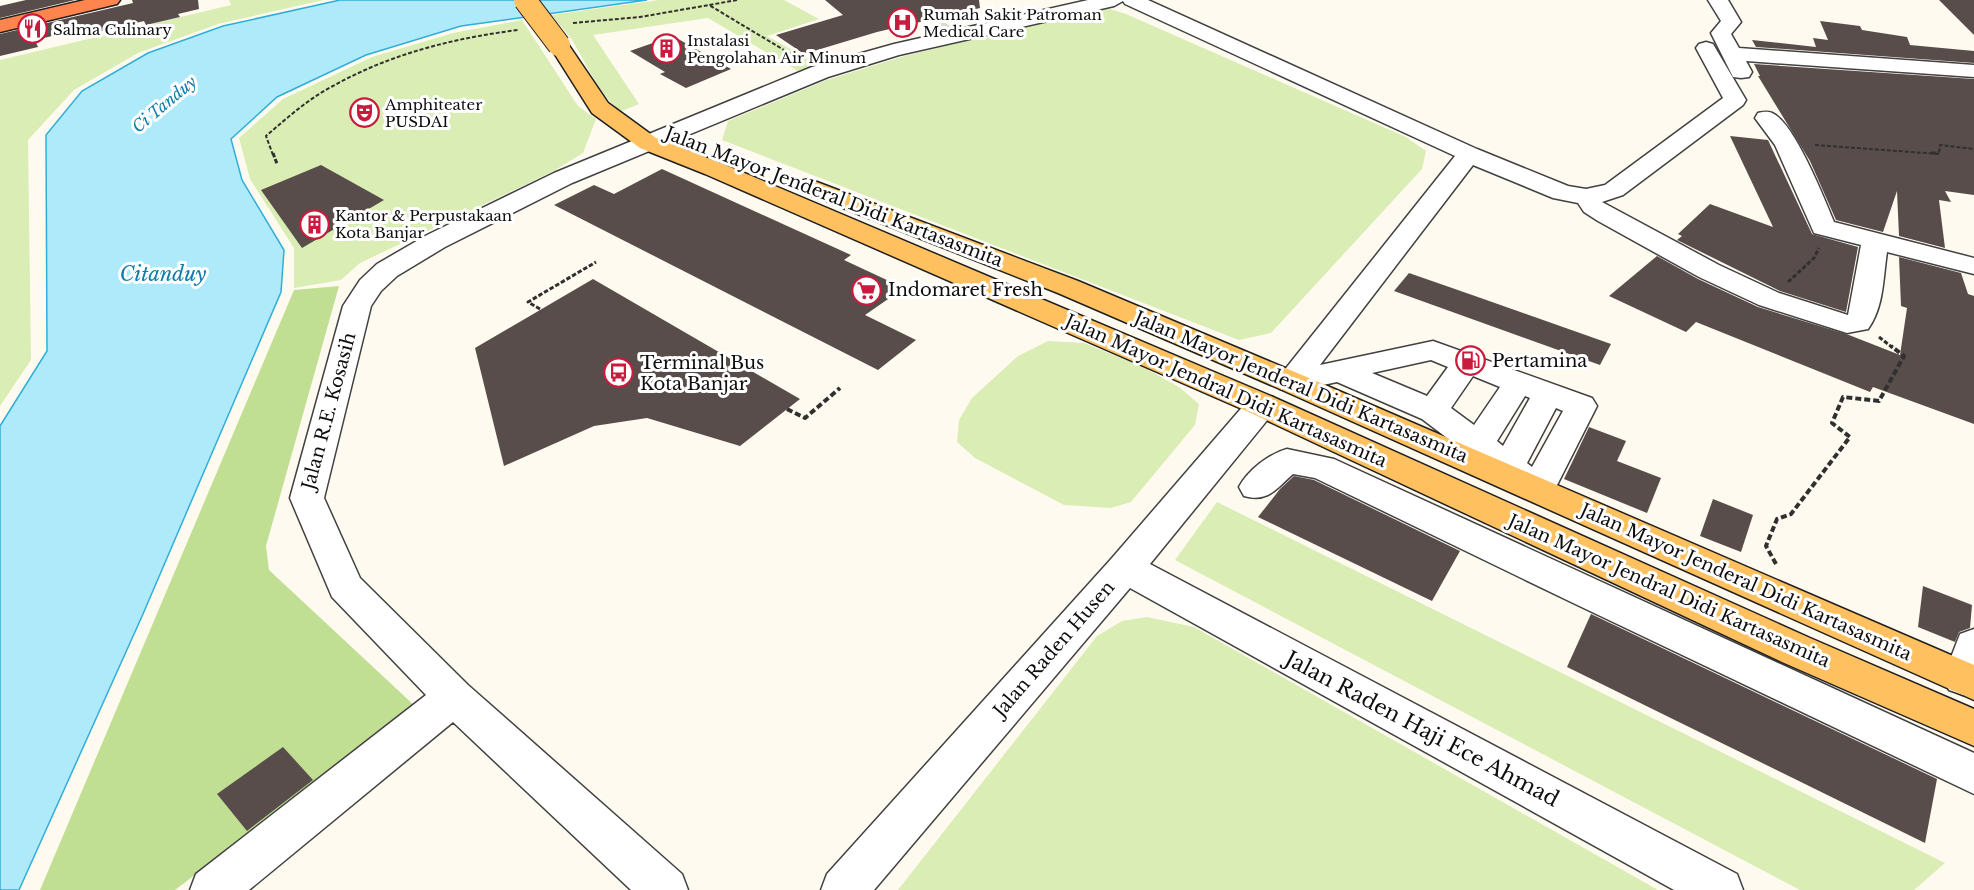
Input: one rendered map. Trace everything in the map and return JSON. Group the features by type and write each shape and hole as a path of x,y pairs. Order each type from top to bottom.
{"highway":[{"path":"0,26 110,0"}],"main road":[{"name":"Jalan Mayor Jendral Didi Kartasasmita","path":"525,0 560,45 600,108 616,120 660,138 714,168 1276,394 1589,575 1974,728"},
{"name":"Jalan Mayor Jenderal Didi Kartasasmita","path":"1276,394 1538,489 1769,591 1970,669"}],"street":[{"name":"Jalan R.E. Kosasih","path":"665,890 454,697 345,586 307,498 357,306 370,286 387,270 414,252 563,178 820,72 890,51 1114,0"},
{"path":"1132,0 1469,154 1562,193 1586,197 1614,190 1735,100 1706,48"},
{"path":"1718,0 1731,22 1721,33 1766,118 1786,143 1803,176 1821,224 1828,229 1974,266"},
{"path":"1732,54 1974,71"},
{"path":"1718,112 1766,118"},
{"name":"Jalan Raden Husen","path":"844,890 1276,394 1469,154"},
{"path":"1586,197 1593,207 1606,216 1709,271 1769,298 1847,324 1858,323 1865,309 1875,241"},
{"path":"1276,394 1339,371 1433,350 1581,406 1538,489 1442,418 1339,371"},
{"path":"1442,418 1478,367"},
{"path":"1478,444 1534,388"},
{"path":"1508,467 1534,388"},
{"path":"1256,487 1287,461 1322,466 1589,575 1974,774"},
{"name":"Jalan Raden Haji Ece Ahmad","path":"1125,568 1720,890"},
{"path":"213,890 454,697"}],"path":[{"path":"571,23 640,17 736,0"},
{"path":"709,5 820,72"},
{"path":"278,164 266,136 294,111 333,85 392,60 447,42 524,29"},
{"path":"1786,143 1939,154 1940,146 1974,149"},
{"path":"1769,298 1814,258 1828,229"},
{"path":"540,309 528,302 596,262"},
{"path":"1769,591 1780,571 1766,546 1777,519 1791,514 1850,437 1832,423 1843,398 1879,401 1904,356 1888,342 1858,323"},
{"path":"787,409 805,418 840,388"}],"green space":[{"path":"229,0 324,0 218,24 138,53 74,90 28,140 31,360 0,406 0,60 231,5"},
{"path":"659,0 784,0 819,19 767,36 817,64 798,71 708,18 593,35 639,104 622,111 605,96 570,37 551,15"},
{"path":"1095,9 1110,9 1126,14 1406,137 1426,151 1422,169 1271,333 1239,340 722,140 728,121 827,80 901,57"},
{"path":"522,20 578,106 596,119 583,153 552,172 360,263 341,280 294,288 294,248 250,179 239,138 283,99 372,57 453,33"},
{"path":"339,286 266,546 269,570 416,707 175,890 40,890 294,290"},
{"path":"1048,341 1084,343 1143,367 1179,387 1199,404 1195,425 1131,502 1111,508 1064,505 975,458 957,442 959,420 972,398 1018,356"},
{"path":"1217,502 1945,863 1914,890 1800,890 1175,560"},
{"path":"1147,617 1194,627 1658,890 898,890 1097,636 1122,621"}],"water":[{"name":"Citanduy","path":"340,0 647,0 461,26 366,55 277,97 231,139 242,180 284,250 281,292 143,614 19,890 0,890 0,426 47,351 46,135 82,91 148,53 223,26"}],"building":[{"path":"26,0 75,0 0,18 0,6"},
{"path":"132,0 198,0 199,9 178,14 180,17 146,25 144,21 90,34 87,28 35,40 38,47 0,56 0,34 133,3"},
{"path":"825,0 979,0 980,8 877,32 804,54 776,35 843,15"},
{"path":"1939,0 1974,0 1974,35"},
{"path":"1820,21 1860,26 1862,30 1907,37 1910,45 1974,51 1974,63 1756,47 1752,40 1816,47 1813,38 1828,40"},
{"path":"673,36 731,69 686,88 660,74 665,72 630,51"},
{"path":"1754,64 1974,79 1974,195 1945,191 1951,202 1939,200 1945,248 1899,236 1897,191 1883,232 1836,220 1810,161 1758,76 1760,76"},
{"path":"1730,136 1768,140 1812,234 1858,247 1846,312 1780,291 1677,240 1682,236 1678,234 1710,204 1773,227"},
{"name":"Kantor & Perpustakaan Kota Banjar","path":"321,165 384,200 302,248 261,190"},
{"path":"662,169 851,255 844,260 904,288 865,315 916,340 878,370 554,205 594,185 614,194"},
{"path":"1657,256 1698,279 1758,307 1849,335 1900,355 1907,308 1901,306 1899,257 1961,273 1968,294 1974,296 1974,424 1873,387 1870,392 1696,322 1686,332 1609,296"},
{"path":"1409,273 1611,344 1600,365 1394,291"},
{"name":"Terminal Bus Kota Banjar","path":"593,279 800,399 740,446 647,418 594,426 504,466 475,348"},
{"path":"1589,427 1626,441 1617,461 1661,478 1647,513 1564,479"},
{"path":"1294,476 1314,480 1460,551 1432,601 1258,517 1280,489"},
{"path":"1713,499 1753,515 1741,552 1700,536"},
{"path":"1923,586 1972,605 1970,628 1959,632 1955,642 1918,627"},
{"path":"1591,614 1937,779 1925,843 1567,667"},
{"path":"283,747 313,780 247,831 217,794"}],"tunnel":[{"path":"932,27 948,38"}],"place":[{"name":"Rumah Sakit Patroman Medical Care","path":"902,23"},
{"name":"Salma Culinary","path":"32,29"},
{"name":"Instalasi Pengolahan Air Minum","path":"666,49"},
{"name":"Amphiteater PUSDAI","path":"364,113"},
{"name":"Kantor & Perpustakaan Kota Banjar","path":"314,224"},
{"name":"Indomaret Fresh","path":"867,290"},
{"name":"Pertamina","path":"1471,361"},
{"name":"Terminal Bus Kota Banjar","path":"619,373"}],"water label":[{"name":"Ci Tanduy","path":"164,104"}]}
